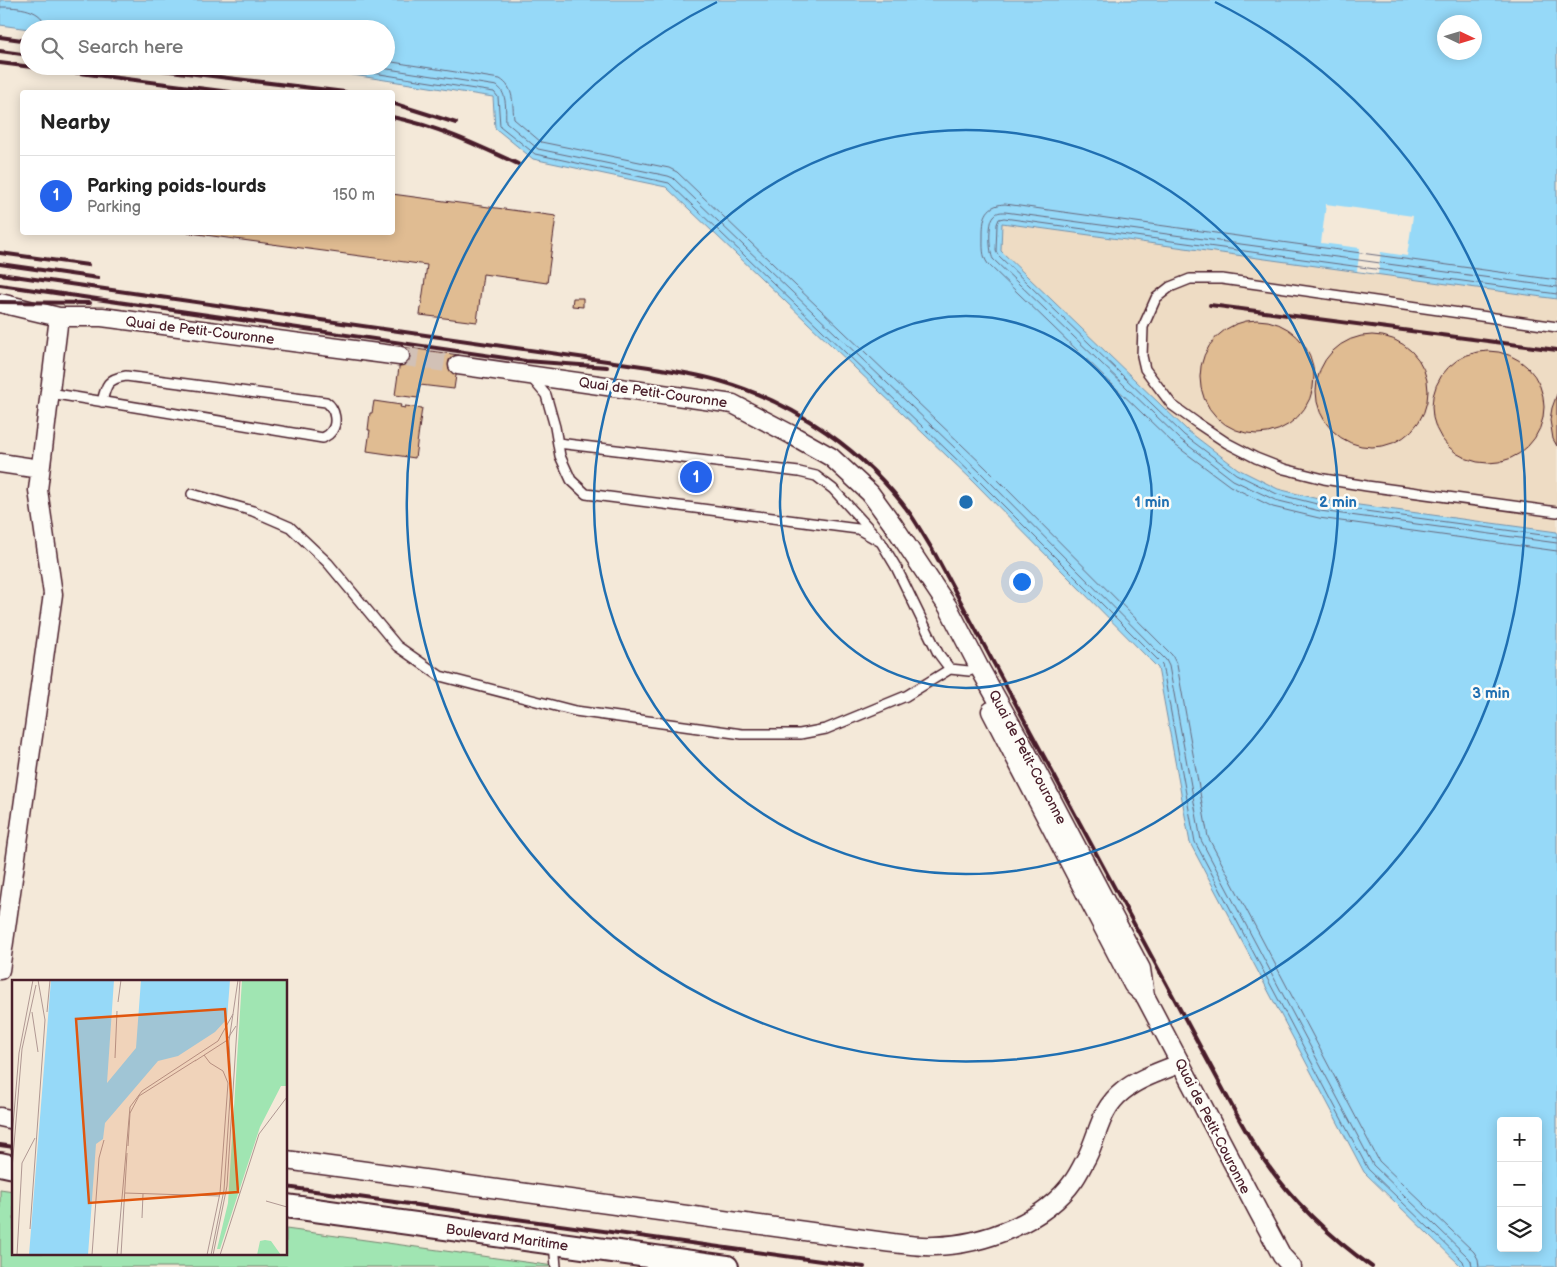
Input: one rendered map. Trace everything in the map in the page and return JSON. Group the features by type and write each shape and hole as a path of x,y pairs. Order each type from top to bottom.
{"street":[{"name":"Quai de Petit-Couronne","path":"0,303 59,317 102,317 400,356"},
{"path":"0,970 53,594 38,490 59,317"},
{"name":"Quai de Petit-Couronne","path":"458,365 733,404 831,457 870,493 948,607 974,669 1026,751 1140,969 1145,996 1285,1263"},
{"path":"0,464 40,469"},
{"path":"288,1160 884,1242 933,1246 967,1243 1000,1234 1034,1216 1058,1198 1074,1181 1088,1155 1108,1105 1123,1091 1138,1082 1181,1063"},
{"name":"Boulevard Maritime","path":"288,1206 727,1267"}],"lane":[{"path":"1557,327 1222,279 1190,279 1170,287 1156,298 1143,327 1142,343 1145,369 1172,405 1227,443 1256,458 1284,469 1324,479 1557,512"},
{"path":"528,374 546,395 555,426 560,456 571,480 586,494 858,529 881,542"},
{"path":"50,393 102,402 323,438 331,433 336,421 330,405 326,402 126,376 114,378 108,383 102,402"},
{"path":"558,443 799,472 816,476 833,489 881,542 896,567 938,653 950,670"},
{"path":"192,494 253,511 290,527 328,563 397,646 440,676 575,711 742,734 800,734 826,729 906,696 950,670 974,669"},
{"path":"554,1243 556,1267"}],"shaded area":[{"path":"1002,223 1557,299 1557,532 1322,500 1278,489 1238,469 1188,431 1001,251"}],"green space":[{"path":"0,1189 12,1191 12,1254 288,1254 288,1229 561,1267 0,1267"}],"water":[{"path":"0,0 1557,0 1557,299 1002,223 1001,251 1188,431 1238,469 1278,489 1322,500 1557,532 1557,1267 1462,1267 1364,1172 1190,843 1158,668 972,480 666,187 533,159 495,128 493,97 353,75 395,75 395,20 20,20 20,28 0,25"}],"pier":[{"path":"1326,204 1413,216 1407,256 1381,252 1378,274 1357,271 1360,248 1321,243"}],"building":[{"path":"395,194 556,216 547,283 483,274 477,322 420,315 427,265 205,235 395,235"},
{"path":"573,298 583,298 583,307 572,306"},
{"path":"1257,320 1279,324 1298,336 1310,355 1314,377 1310,399 1298,418 1279,430 1257,434 1235,430 1216,418 1204,399 1200,377 1204,355 1216,336 1235,324"},
{"path":"1372,335 1394,339 1412,351 1424,369 1428,391 1424,413 1412,431 1394,443 1372,447 1350,443 1332,431 1320,413 1316,391 1320,369 1332,351 1350,339"},
{"path":"402,347 459,355 454,389 420,385 418,398 395,395"},
{"path":"1488,351 1509,355 1528,367 1540,386 1544,407 1540,428 1528,447 1509,459 1488,463 1467,459 1448,447 1436,428 1432,407 1436,386 1448,367 1467,355"},
{"path":"1557,394 1557,446 1553,439 1550,420"},
{"path":"374,401 401,405 400,407 405,408 405,406 422,408 415,458 367,451 370,413 372,413"}],"tunnel":[{"path":"400,356 458,365"}],"railway":[{"path":"0,37 20,40"},
{"path":"0,51 20,54"},
{"path":"0,63 20,66"},
{"path":"95,75 214,90"},
{"path":"203,75 328,90"},
{"path":"395,104 456,123"},
{"path":"395,118 441,131 518,164"},
{"path":"0,253 88,265"},
{"path":"0,264 98,278"},
{"path":"0,274 694,375 748,390 775,402 826,432 873,470 893,492 911,515 935,554 1258,1152 1300,1205 1342,1244 1372,1267"},
{"path":"0,285 526,361 607,367"},
{"path":"0,302 90,303"},
{"path":"1210,305 1557,350"},
{"path":"0,1145 12,1147"},
{"path":"288,1187 864,1267"}],"place":[{"name":"Parking poids-lourds","path":"696,477"}]}
